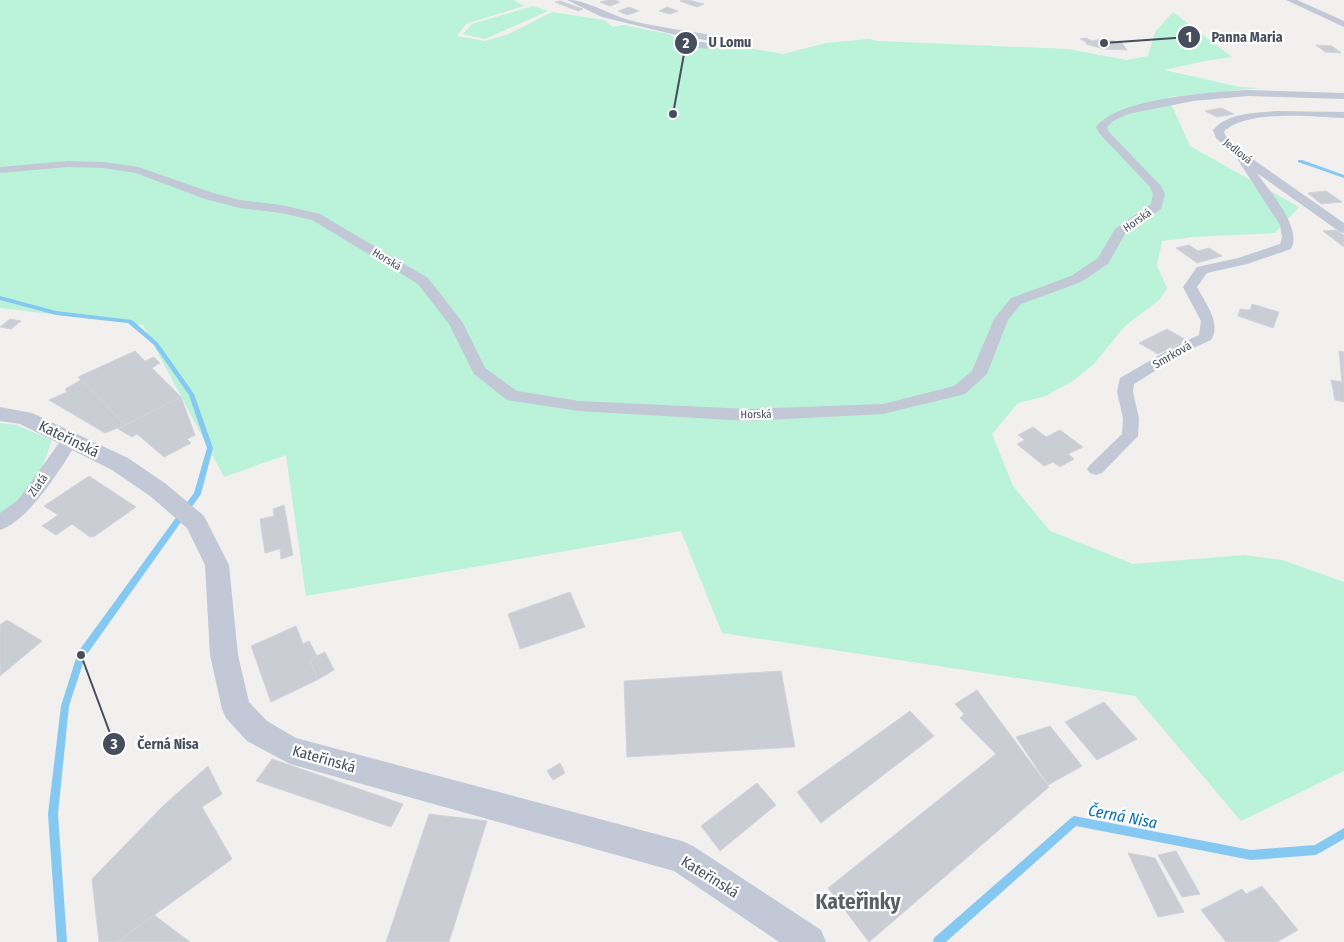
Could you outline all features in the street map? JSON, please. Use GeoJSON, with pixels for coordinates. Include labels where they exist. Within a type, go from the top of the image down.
{"type":"FeatureCollection","features":[{"type":"Feature","properties":{"kind":"street"},"geometry":{"type":"LineString","coordinates":[[571,0],[653,29],[679,33]]}},
{"type":"Feature","properties":{"kind":"street"},"geometry":{"type":"LineString","coordinates":[[1290,0],[1344,24]]}},
{"type":"Feature","properties":{"kind":"street"},"geometry":{"type":"LineString","coordinates":[[1323,4],[1344,17]]}},
{"type":"Feature","properties":{"kind":"street","name":"Horská"},"geometry":{"type":"LineString","coordinates":[[0,170],[68,164],[103,165],[138,170],[224,200],[281,209],[316,217],[423,281],[456,323],[479,372],[513,396],[580,406],[748,415],[883,409],[959,390],[979,374],[1001,319],[1016,301],[1076,279],[1103,260],[1120,232],[1157,206],[1159,194],[1155,186],[1101,128],[1107,119],[1148,106],[1226,95],[1260,93],[1344,96]]}},
{"type":"Feature","properties":{"kind":"street","name":"Jedlová"},"geometry":{"type":"LineString","coordinates":[[1344,115],[1290,113],[1252,116],[1224,123],[1218,130],[1220,136],[1240,155],[1344,229]]}},
{"type":"Feature","properties":{"kind":"street","name":"Smrková"},"geometry":{"type":"LineString","coordinates":[[1096,469],[1130,436],[1131,418],[1125,392],[1126,382],[1180,349],[1206,336],[1208,321],[1190,287],[1202,270],[1248,260],[1286,246],[1288,237],[1286,225],[1240,155]]}},
{"type":"Feature","properties":{"kind":"street","name":"Kateřinská"},"geometry":{"type":"LineString","coordinates":[[0,414],[25,418],[120,464],[158,490],[196,522],[217,564],[224,655],[236,709],[257,731],[290,750],[682,857],[809,942]]}},
{"type":"Feature","properties":{"kind":"street","name":"Zlatá"},"geometry":{"type":"LineString","coordinates":[[0,523],[24,505],[70,440]]}},
{"type":"Feature","properties":{"kind":"green space"},"geometry":{"type":"Polygon","coordinates":[[[0,0],[514,0],[524,6],[466,24],[457,36],[485,41],[509,34],[552,12],[604,20],[613,27],[624,25],[669,34],[686,45],[711,49],[726,44],[783,54],[826,43],[869,39],[878,41],[1067,49],[1127,60],[1148,56],[1155,32],[1173,12],[1232,57],[1164,70],[1240,87],[1261,88],[1168,97],[1190,146],[1299,207],[1275,233],[1193,237],[1162,241],[1157,266],[1167,288],[1159,300],[1125,326],[1093,365],[1071,382],[1046,396],[1018,403],[992,434],[1013,486],[1050,531],[1133,564],[1244,555],[1282,560],[1344,582],[1344,771],[1241,821],[1135,696],[722,633],[681,531],[306,596],[286,455],[224,477],[143,325],[0,308],[0,0]]]}},
{"type":"Feature","properties":{"kind":"green space"},"geometry":{"type":"Polygon","coordinates":[[[533,6],[548,11],[485,39],[463,34],[472,24],[533,6]]]}},
{"type":"Feature","properties":{"kind":"green space"},"geometry":{"type":"Polygon","coordinates":[[[0,423],[16,425],[52,440],[34,483],[20,501],[0,517],[0,423]]]}},
{"type":"Feature","properties":{"kind":"building"},"geometry":{"type":"Polygon","coordinates":[[[608,0],[620,2],[610,6],[600,2],[608,0]]]}},
{"type":"Feature","properties":{"kind":"building"},"geometry":{"type":"Polygon","coordinates":[[[560,1],[583,9],[578,11],[555,2],[560,1]]]}},
{"type":"Feature","properties":{"kind":"building"},"geometry":{"type":"Polygon","coordinates":[[[680,1],[704,4],[697,7],[680,1]]]}},
{"type":"Feature","properties":{"kind":"building"},"geometry":{"type":"Polygon","coordinates":[[[629,7],[639,11],[627,15],[618,11],[629,7]]]}},
{"type":"Feature","properties":{"kind":"building"},"geometry":{"type":"Polygon","coordinates":[[[667,7],[678,11],[670,14],[659,11],[667,7]]]}},
{"type":"Feature","properties":{"kind":"building"},"geometry":{"type":"Polygon","coordinates":[[[1086,38],[1092,41],[1101,39],[1121,42],[1127,50],[1104,49],[1086,44],[1086,42],[1080,39],[1086,38]]]}},
{"type":"Feature","properties":{"kind":"building"},"geometry":{"type":"Polygon","coordinates":[[[1316,45],[1332,46],[1341,53],[1325,52],[1316,45]]]}},
{"type":"Feature","properties":{"kind":"building"},"geometry":{"type":"Polygon","coordinates":[[[1221,108],[1234,114],[1217,117],[1205,111],[1221,108]]]}},
{"type":"Feature","properties":{"kind":"building"},"geometry":{"type":"Polygon","coordinates":[[[1326,191],[1342,202],[1321,204],[1308,193],[1326,191]]]}},
{"type":"Feature","properties":{"kind":"building"},"geometry":{"type":"Polygon","coordinates":[[[1336,230],[1344,235],[1344,247],[1323,231],[1336,230]]]}},
{"type":"Feature","properties":{"kind":"building"},"geometry":{"type":"Polygon","coordinates":[[[1189,245],[1198,251],[1209,248],[1222,256],[1197,263],[1176,248],[1189,245]]]}},
{"type":"Feature","properties":{"kind":"building"},"geometry":{"type":"Polygon","coordinates":[[[1252,304],[1279,312],[1273,328],[1238,316],[1240,309],[1250,310],[1252,304]]]}},
{"type":"Feature","properties":{"kind":"building"},"geometry":{"type":"Polygon","coordinates":[[[10,319],[21,321],[11,329],[0,327],[10,319]]]}},
{"type":"Feature","properties":{"kind":"building"},"geometry":{"type":"Polygon","coordinates":[[[1167,329],[1186,340],[1158,354],[1139,343],[1167,329]]]}},
{"type":"Feature","properties":{"kind":"building"},"geometry":{"type":"Polygon","coordinates":[[[135,351],[145,361],[154,357],[160,363],[152,368],[181,397],[125,425],[78,377],[135,351]]]}},
{"type":"Feature","properties":{"kind":"building"},"geometry":{"type":"Polygon","coordinates":[[[1339,351],[1344,352],[1344,402],[1335,400],[1331,380],[1342,382],[1339,351]]]}},
{"type":"Feature","properties":{"kind":"building"},"geometry":{"type":"Polygon","coordinates":[[[81,380],[125,425],[105,433],[49,400],[67,392],[65,389],[81,380]]]}},
{"type":"Feature","properties":{"kind":"building"},"geometry":{"type":"Polygon","coordinates":[[[181,397],[195,435],[187,439],[191,443],[164,457],[137,434],[132,437],[118,429],[181,397]]]}},
{"type":"Feature","properties":{"kind":"building"},"geometry":{"type":"Polygon","coordinates":[[[1033,427],[1046,437],[1060,430],[1083,447],[1068,454],[1074,459],[1060,467],[1053,462],[1044,466],[1017,444],[1025,440],[1018,435],[1033,427]]]}},
{"type":"Feature","properties":{"kind":"building"},"geometry":{"type":"Polygon","coordinates":[[[89,476],[136,507],[95,536],[90,537],[72,524],[56,535],[42,526],[58,515],[44,506],[89,476]]]}},
{"type":"Feature","properties":{"kind":"building"},"geometry":{"type":"Polygon","coordinates":[[[284,505],[293,555],[281,559],[280,549],[265,553],[260,519],[274,516],[273,509],[284,505]]]}},
{"type":"Feature","properties":{"kind":"building"},"geometry":{"type":"Polygon","coordinates":[[[570,592],[585,627],[520,649],[508,614],[570,592]]]}},
{"type":"Feature","properties":{"kind":"building"},"geometry":{"type":"Polygon","coordinates":[[[7,620],[42,641],[0,676],[0,625],[7,620]]]}},
{"type":"Feature","properties":{"kind":"building"},"geometry":{"type":"Polygon","coordinates":[[[296,626],[303,644],[309,641],[317,656],[310,660],[317,680],[271,702],[251,646],[296,626]]]}},
{"type":"Feature","properties":{"kind":"building"},"geometry":{"type":"Polygon","coordinates":[[[325,652],[334,670],[317,680],[310,659],[325,652]]]}},
{"type":"Feature","properties":{"kind":"building"},"geometry":{"type":"Polygon","coordinates":[[[781,671],[795,747],[627,757],[624,681],[781,671]]]}},
{"type":"Feature","properties":{"kind":"building"},"geometry":{"type":"Polygon","coordinates":[[[977,690],[1049,787],[869,942],[828,888],[996,754],[960,718],[964,714],[955,704],[977,690]]]}},
{"type":"Feature","properties":{"kind":"building"},"geometry":{"type":"Polygon","coordinates":[[[1104,702],[1137,739],[1097,760],[1065,722],[1104,702]]]}},
{"type":"Feature","properties":{"kind":"building"},"geometry":{"type":"Polygon","coordinates":[[[910,711],[934,736],[821,823],[797,792],[910,711]]]}},
{"type":"Feature","properties":{"kind":"building"},"geometry":{"type":"Polygon","coordinates":[[[1050,726],[1082,766],[1048,785],[1016,737],[1050,726]]]}},
{"type":"Feature","properties":{"kind":"building"},"geometry":{"type":"Polygon","coordinates":[[[272,759],[403,804],[391,827],[256,781],[272,759]]]}},
{"type":"Feature","properties":{"kind":"building"},"geometry":{"type":"Polygon","coordinates":[[[560,763],[565,773],[553,780],[547,771],[560,763]]]}},
{"type":"Feature","properties":{"kind":"building"},"geometry":{"type":"Polygon","coordinates":[[[208,766],[222,794],[202,807],[232,859],[117,942],[99,942],[92,879],[164,805],[208,766]]]}},
{"type":"Feature","properties":{"kind":"building"},"geometry":{"type":"Polygon","coordinates":[[[757,783],[776,805],[720,851],[701,826],[757,783]]]}},
{"type":"Feature","properties":{"kind":"building"},"geometry":{"type":"Polygon","coordinates":[[[429,814],[487,821],[449,942],[386,942],[429,814]]]}},
{"type":"Feature","properties":{"kind":"building"},"geometry":{"type":"Polygon","coordinates":[[[1176,851],[1200,894],[1182,897],[1158,855],[1176,851]]]}},
{"type":"Feature","properties":{"kind":"building"},"geometry":{"type":"Polygon","coordinates":[[[1128,853],[1155,858],[1184,912],[1158,917],[1128,853]]]}},
{"type":"Feature","properties":{"kind":"building"},"geometry":{"type":"Polygon","coordinates":[[[1262,886],[1298,930],[1277,942],[1226,942],[1201,910],[1242,889],[1246,894],[1262,886]]]}},
{"type":"Feature","properties":{"kind":"building"},"geometry":{"type":"Polygon","coordinates":[[[154,915],[190,942],[117,942],[154,915]]]}},
{"type":"Feature","properties":{"kind":"waterway"},"geometry":{"type":"LineString","coordinates":[[1300,161],[1344,177]]}},
{"type":"Feature","properties":{"kind":"waterway","name":"Černá Nisa"},"geometry":{"type":"LineString","coordinates":[[0,298],[56,313],[130,321],[156,344],[192,395],[210,448],[197,494],[81,655],[65,706],[53,814],[62,942]]}},
{"type":"Feature","properties":{"kind":"waterway","name":"Černá Nisa"},"geometry":{"type":"LineString","coordinates":[[938,942],[1074,821],[1251,855],[1316,850],[1344,833]]}},
{"type":"Feature","properties":{"kind":"place","name":"Panna Maria"},"geometry":{"type":"Point","coordinates":[1104,43]}},
{"type":"Feature","properties":{"kind":"place","name":"U Lomu"},"geometry":{"type":"Point","coordinates":[673,114]}},
{"type":"Feature","properties":{"kind":"place","name":"Černá Nisa"},"geometry":{"type":"Point","coordinates":[81,655]}},
{"type":"Feature","properties":{"kind":"district","name":"Kateřinky"},"geometry":{"type":"Point","coordinates":[858,902]}}]}
